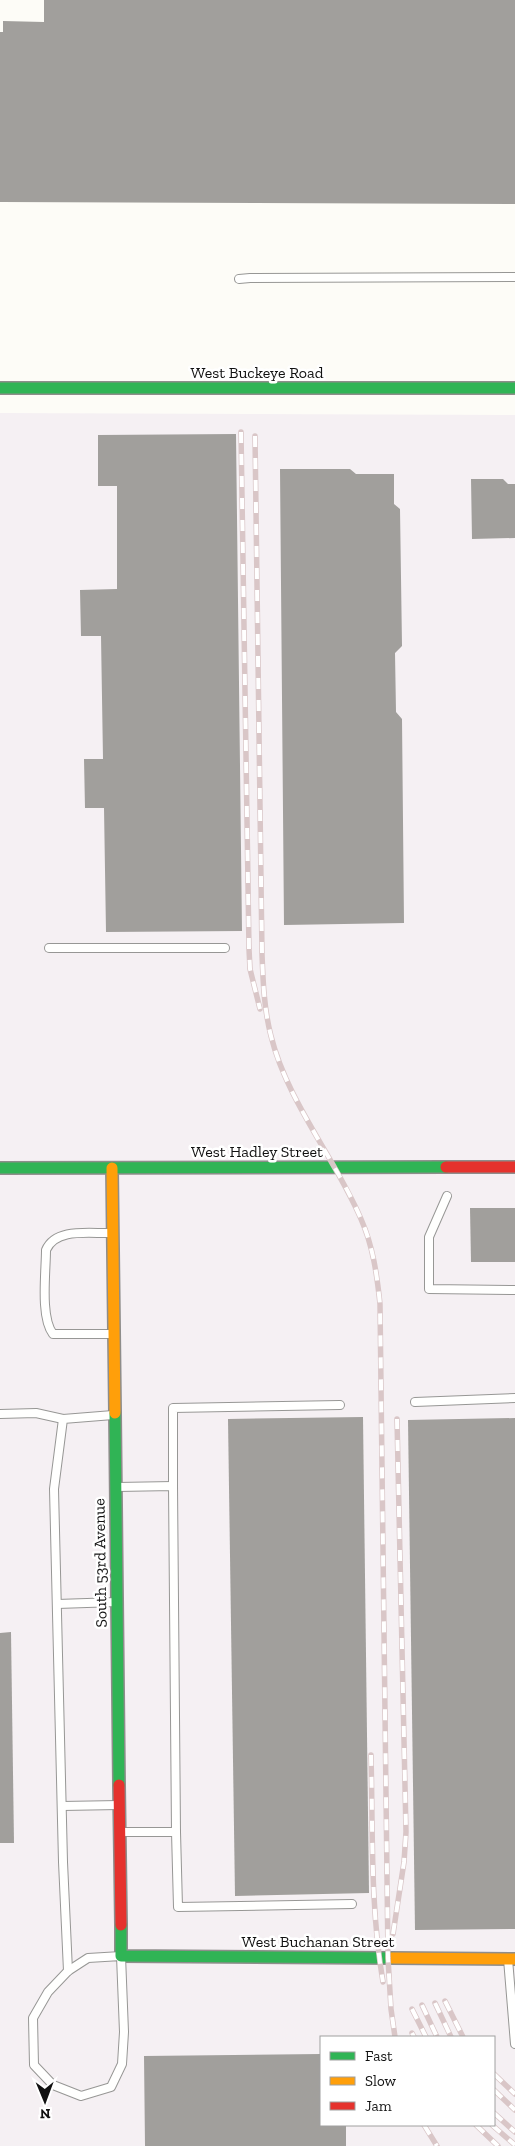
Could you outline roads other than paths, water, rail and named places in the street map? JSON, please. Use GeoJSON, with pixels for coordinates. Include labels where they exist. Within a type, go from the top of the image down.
{"type":"FeatureCollection","features":[{"type":"Feature","properties":{"kind":"street","name":"West Buckeye Road"},"geometry":{"type":"LineString","coordinates":[[0,388],[515,388]]}},
{"type":"Feature","properties":{"kind":"street","name":"West Hadley Street"},"geometry":{"type":"LineString","coordinates":[[0,1168],[515,1167]]}},
{"type":"Feature","properties":{"kind":"street","name":"South 53rd Avenue"},"geometry":{"type":"LineString","coordinates":[[112,1168],[121,1956]]}},
{"type":"Feature","properties":{"kind":"street","name":"West Buchanan Street"},"geometry":{"type":"LineString","coordinates":[[121,1956],[512,1959]]}},
{"type":"Feature","properties":{"kind":"lane"},"geometry":{"type":"LineString","coordinates":[[239,279],[515,277]]}},
{"type":"Feature","properties":{"kind":"lane"},"geometry":{"type":"LineString","coordinates":[[49,948],[225,948]]}},
{"type":"Feature","properties":{"kind":"lane"},"geometry":{"type":"LineString","coordinates":[[447,1196],[429,1237],[429,1290],[515,1290]]}},
{"type":"Feature","properties":{"kind":"lane"},"geometry":{"type":"LineString","coordinates":[[112,1233],[60,1235],[49,1242],[46,1250],[46,1317],[48,1328],[52,1334],[113,1334]]}},
{"type":"Feature","properties":{"kind":"lane"},"geometry":{"type":"LineString","coordinates":[[414,1402],[515,1398]]}},
{"type":"Feature","properties":{"kind":"lane"},"geometry":{"type":"LineString","coordinates":[[340,1405],[173,1408],[176,1832],[178,1907],[352,1904]]}},
{"type":"Feature","properties":{"kind":"lane"},"geometry":{"type":"LineString","coordinates":[[0,1414],[36,1414],[63,1419],[114,1414]]}},
{"type":"Feature","properties":{"kind":"lane"},"geometry":{"type":"LineString","coordinates":[[63,1419],[54,1489],[68,1971]]}},
{"type":"Feature","properties":{"kind":"lane"},"geometry":{"type":"LineString","coordinates":[[115,1487],[173,1486]]}},
{"type":"Feature","properties":{"kind":"lane"},"geometry":{"type":"LineString","coordinates":[[58,1604],[116,1602]]}},
{"type":"Feature","properties":{"kind":"lane"},"geometry":{"type":"LineString","coordinates":[[62,1806],[119,1804]]}},
{"type":"Feature","properties":{"kind":"lane"},"geometry":{"type":"LineString","coordinates":[[120,1832],[176,1832]]}},
{"type":"Feature","properties":{"kind":"lane"},"geometry":{"type":"LineString","coordinates":[[121,1956],[124,2032],[122,2064],[111,2086],[81,2096],[53,2086],[34,2065],[32,2018],[48,1992],[68,1971],[88,1958],[121,1956]]}},
{"type":"Feature","properties":{"kind":"lane"},"geometry":{"type":"LineString","coordinates":[[512,1959],[515,2044]]}},
{"type":"Feature","properties":{"kind":"railway"},"geometry":{"type":"LineString","coordinates":[[241,432],[249,949],[250,969],[260,1009]]}},
{"type":"Feature","properties":{"kind":"railway"},"geometry":{"type":"LineString","coordinates":[[255,436],[262,954],[267,1016],[278,1060],[288,1083],[350,1196],[365,1229],[374,1261],[380,1304],[388,1958],[395,2036]]}},
{"type":"Feature","properties":{"kind":"railway"},"geometry":{"type":"LineString","coordinates":[[393,1934],[404,1862],[406,1832],[397,1419]]}},
{"type":"Feature","properties":{"kind":"railway"},"geometry":{"type":"LineString","coordinates":[[371,1755],[374,1897],[383,1982]]}},
{"type":"Feature","properties":{"kind":"railway"},"geometry":{"type":"LineString","coordinates":[[445,2001],[462,2036]]}},
{"type":"Feature","properties":{"kind":"railway"},"geometry":{"type":"LineString","coordinates":[[435,2003],[451,2036]]}},
{"type":"Feature","properties":{"kind":"railway"},"geometry":{"type":"LineString","coordinates":[[422,2005],[437,2036]]}},
{"type":"Feature","properties":{"kind":"railway"},"geometry":{"type":"LineString","coordinates":[[412,2009],[426,2036]]}},
{"type":"Feature","properties":{"kind":"railway"},"geometry":{"type":"LineString","coordinates":[[495,2075],[515,2094]]}},
{"type":"Feature","properties":{"kind":"railway"},"geometry":{"type":"LineString","coordinates":[[495,2091],[515,2110]]}},
{"type":"Feature","properties":{"kind":"railway"},"geometry":{"type":"LineString","coordinates":[[495,2114],[515,2132]]}},
{"type":"Feature","properties":{"kind":"railway"},"geometry":{"type":"LineString","coordinates":[[425,2126],[437,2146]]}},
{"type":"Feature","properties":{"kind":"railway"},"geometry":{"type":"LineString","coordinates":[[477,2126],[498,2146]]}},
{"type":"Feature","properties":{"kind":"railway"},"geometry":{"type":"LineString","coordinates":[[493,2126],[515,2145]]}}]}
